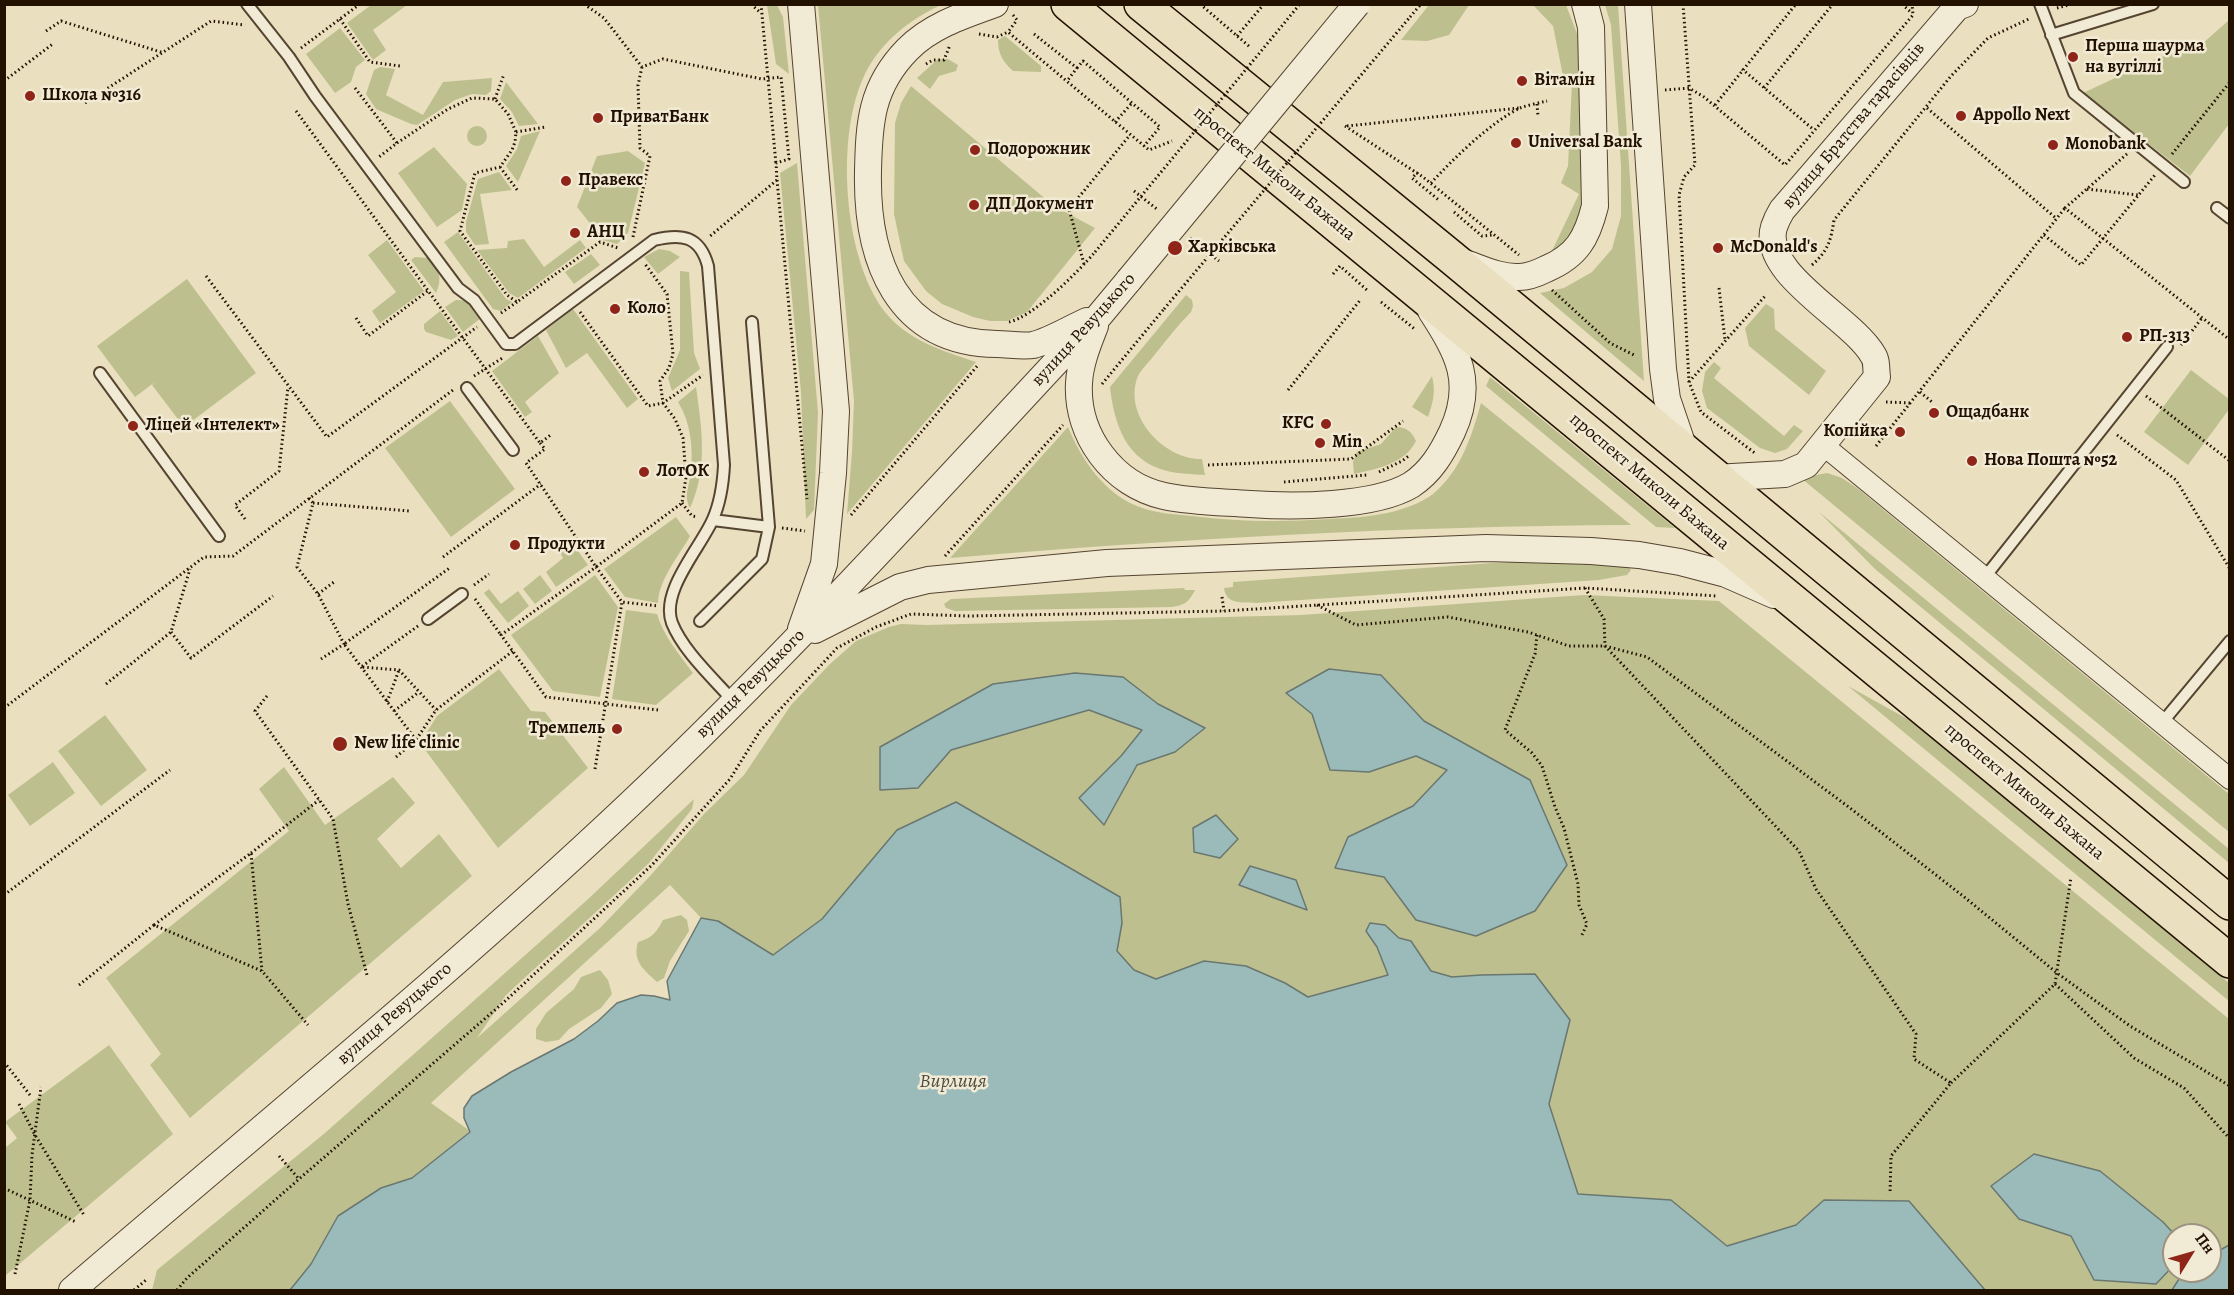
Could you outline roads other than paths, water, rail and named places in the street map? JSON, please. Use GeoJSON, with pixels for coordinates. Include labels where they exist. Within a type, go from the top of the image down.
{"type":"FeatureCollection","features":[{"type":"Feature","properties":{"kind":"highway"},"geometry":{"type":"LineString","coordinates":[[1141,4],[1451,257],[2229,903]]}},
{"type":"Feature","properties":{"kind":"highway","name":"проспект Миколи Бажана"},"geometry":{"type":"LineString","coordinates":[[1077,12],[2229,962]]}},
{"type":"Feature","properties":{"kind":"street"},"geometry":{"type":"LineString","coordinates":[[1053,4],[1077,12]]}},
{"type":"Feature","properties":{"kind":"street","name":"вулиця Ревуцького"},"geometry":{"type":"LineString","coordinates":[[72,1290],[260,1132],[513,911],[630,804],[734,703],[796,640],[1099,316],[1357,4]]}},
{"type":"Feature","properties":{"kind":"street"},"geometry":{"type":"LineString","coordinates":[[1451,257],[1497,274],[1519,277],[1534,274],[1560,263],[1578,248],[1589,230],[1595,206],[1591,27],[1584,4]]}},
{"type":"Feature","properties":{"kind":"street"},"geometry":{"type":"LineString","coordinates":[[1638,4],[1663,369],[1667,399],[1685,453]]}},
{"type":"Feature","properties":{"kind":"street","name":"вулиця Братства тарасівців"},"geometry":{"type":"LineString","coordinates":[[1715,478],[1785,474],[1806,465],[1877,377],[1875,356],[1857,336],[1793,278],[1778,258],[1773,228],[1788,203],[1959,5]]}},
{"type":"Feature","properties":{"kind":"street"},"geometry":{"type":"LineString","coordinates":[[796,640],[824,564],[833,473],[836,411],[799,6]]}},
{"type":"Feature","properties":{"kind":"street"},"geometry":{"type":"LineString","coordinates":[[1003,8],[951,21],[928,33],[908,49],[883,82],[874,103],[868,129],[867,181],[872,233],[877,256],[900,302],[917,317],[941,332],[963,340],[983,344],[1033,345],[1099,316]]}},
{"type":"Feature","properties":{"kind":"street"},"geometry":{"type":"LineString","coordinates":[[1099,316],[1085,351],[1079,382],[1082,411],[1091,438],[1102,458],[1139,488],[1164,496],[1196,501],[1290,507],[1362,500],[1392,493],[1411,484],[1431,468],[1442,454],[1456,423],[1464,382],[1459,361],[1449,338],[1419,293]]}},
{"type":"Feature","properties":{"kind":"street"},"geometry":{"type":"LineString","coordinates":[[1823,445],[2229,779]]}},
{"type":"Feature","properties":{"kind":"street"},"geometry":{"type":"LineString","coordinates":[[796,640],[900,587],[928,580],[1107,563],[1486,548],[1591,551],[1639,555],[1680,562],[1726,574],[1798,605]]}},
{"type":"Feature","properties":{"kind":"lane"},"geometry":{"type":"LineString","coordinates":[[247,4],[289,57],[315,96],[458,288],[474,300],[506,344],[516,344],[654,240],[679,236],[699,245],[705,254],[708,266],[724,465],[723,485],[713,520],[674,590],[669,607],[671,620],[678,635],[734,703]]}},
{"type":"Feature","properties":{"kind":"lane"},"geometry":{"type":"LineString","coordinates":[[2040,4],[2074,93],[2184,182]]}},
{"type":"Feature","properties":{"kind":"lane"},"geometry":{"type":"LineString","coordinates":[[2051,35],[2152,4]]}},
{"type":"Feature","properties":{"kind":"lane"},"geometry":{"type":"LineString","coordinates":[[2217,208],[2229,218]]}},
{"type":"Feature","properties":{"kind":"lane"},"geometry":{"type":"LineString","coordinates":[[700,621],[762,559],[770,527],[752,321]]}},
{"type":"Feature","properties":{"kind":"lane"},"geometry":{"type":"LineString","coordinates":[[1985,577],[2167,347]]}},
{"type":"Feature","properties":{"kind":"lane"},"geometry":{"type":"LineString","coordinates":[[100,374],[219,536]]}},
{"type":"Feature","properties":{"kind":"lane"},"geometry":{"type":"LineString","coordinates":[[469,383],[513,450]]}},
{"type":"Feature","properties":{"kind":"lane"},"geometry":{"type":"LineString","coordinates":[[713,520],[770,527]]}},
{"type":"Feature","properties":{"kind":"lane"},"geometry":{"type":"LineString","coordinates":[[429,619],[462,594]]}},
{"type":"Feature","properties":{"kind":"lane"},"geometry":{"type":"LineString","coordinates":[[2161,724],[2229,641]]}},
{"type":"Feature","properties":{"kind":"water"},"geometry":{"type":"Polygon","coordinates":[[[1329,669],[1381,675],[1424,721],[1530,780],[1567,865],[1535,911],[1476,936],[1416,920],[1384,877],[1335,868],[1348,837],[1413,806],[1447,770],[1416,756],[1369,772],[1330,770],[1312,714],[1286,693],[1329,669]]]}},
{"type":"Feature","properties":{"kind":"water"},"geometry":{"type":"Polygon","coordinates":[[[1075,673],[1123,677],[1158,704],[1205,728],[1175,752],[1137,765],[1104,825],[1079,798],[1121,756],[1142,730],[1089,710],[951,750],[918,788],[880,790],[880,747],[993,684],[1075,673]]]}},
{"type":"Feature","properties":{"kind":"water","name":"Вирлиця"},"geometry":{"type":"Polygon","coordinates":[[[956,802],[1120,897],[1122,923],[1117,951],[1134,970],[1156,979],[1204,961],[1246,966],[1285,983],[1308,997],[1388,975],[1377,947],[1366,931],[1370,923],[1385,925],[1399,938],[1411,941],[1431,971],[1452,977],[1535,974],[1570,1020],[1549,1104],[1578,1194],[1671,1200],[1727,1246],[1796,1225],[1824,1200],[1909,1201],[1985,1290],[290,1290],[311,1264],[338,1216],[381,1188],[412,1178],[470,1132],[464,1118],[464,1108],[472,1096],[511,1072],[574,1039],[617,1003],[641,995],[670,1000],[667,981],[701,918],[718,921],[773,955],[822,919],[897,830],[956,802]]]}},
{"type":"Feature","properties":{"kind":"water"},"geometry":{"type":"Polygon","coordinates":[[[1216,815],[1238,839],[1220,858],[1194,852],[1193,828],[1216,815]]]}},
{"type":"Feature","properties":{"kind":"water"},"geometry":{"type":"Polygon","coordinates":[[[1250,866],[1296,880],[1307,910],[1239,885],[1250,866]]]}},
{"type":"Feature","properties":{"kind":"water"},"geometry":{"type":"Polygon","coordinates":[[[2034,1154],[2100,1171],[2164,1223],[2162,1223],[2162,1278],[2156,1284],[2094,1280],[2071,1236],[2019,1219],[1991,1186],[2034,1154]]]}},
{"type":"Feature","properties":{"kind":"water"},"geometry":{"type":"Polygon","coordinates":[[[2229,1245],[2229,1290],[2172,1290],[2176,1283],[2222,1283],[2222,1249],[2229,1245]]]}},
{"type":"Feature","properties":{"kind":"place","name":"Перша шаурма на вугіллі"},"geometry":{"type":"Point","coordinates":[2073,57]}},
{"type":"Feature","properties":{"kind":"place","name":"Вітамін"},"geometry":{"type":"Point","coordinates":[1522,81]}},
{"type":"Feature","properties":{"kind":"place","name":"Школа №316"},"geometry":{"type":"Point","coordinates":[30,96]}},
{"type":"Feature","properties":{"kind":"place","name":"Appollo Next"},"geometry":{"type":"Point","coordinates":[1961,116]}},
{"type":"Feature","properties":{"kind":"place","name":"ПриватБанк"},"geometry":{"type":"Point","coordinates":[598,118]}},
{"type":"Feature","properties":{"kind":"place","name":"Universal Bank"},"geometry":{"type":"Point","coordinates":[1516,143]}},
{"type":"Feature","properties":{"kind":"place","name":"Monobank"},"geometry":{"type":"Point","coordinates":[2053,145]}},
{"type":"Feature","properties":{"kind":"place","name":"Подорожник"},"geometry":{"type":"Point","coordinates":[975,150]}},
{"type":"Feature","properties":{"kind":"place","name":"Правекс"},"geometry":{"type":"Point","coordinates":[566,181]}},
{"type":"Feature","properties":{"kind":"place","name":"ДП Документ"},"geometry":{"type":"Point","coordinates":[974,205]}},
{"type":"Feature","properties":{"kind":"place","name":"АНЦ"},"geometry":{"type":"Point","coordinates":[575,233]}},
{"type":"Feature","properties":{"kind":"place","name":"Харківська"},"geometry":{"type":"Point","coordinates":[1175,248]}},
{"type":"Feature","properties":{"kind":"place","name":"McDonald's"},"geometry":{"type":"Point","coordinates":[1718,248]}},
{"type":"Feature","properties":{"kind":"place","name":"Коло"},"geometry":{"type":"Point","coordinates":[615,309]}},
{"type":"Feature","properties":{"kind":"place","name":"РП-313"},"geometry":{"type":"Point","coordinates":[2127,337]}},
{"type":"Feature","properties":{"kind":"place","name":"Ощадбанк"},"geometry":{"type":"Point","coordinates":[1934,413]}},
{"type":"Feature","properties":{"kind":"place","name":"KFC"},"geometry":{"type":"Point","coordinates":[1326,424]}},
{"type":"Feature","properties":{"kind":"place","name":"Ліцей «Інтелект»"},"geometry":{"type":"Point","coordinates":[133,426]}},
{"type":"Feature","properties":{"kind":"place","name":"Копійка"},"geometry":{"type":"Point","coordinates":[1900,432]}},
{"type":"Feature","properties":{"kind":"place","name":"Min"},"geometry":{"type":"Point","coordinates":[1320,443]}},
{"type":"Feature","properties":{"kind":"place","name":"Нова Пошта №52"},"geometry":{"type":"Point","coordinates":[1972,461]}},
{"type":"Feature","properties":{"kind":"place","name":"ЛотОК"},"geometry":{"type":"Point","coordinates":[644,472]}},
{"type":"Feature","properties":{"kind":"place","name":"Продукти"},"geometry":{"type":"Point","coordinates":[515,545]}},
{"type":"Feature","properties":{"kind":"place","name":"Тремпель"},"geometry":{"type":"Point","coordinates":[617,729]}},
{"type":"Feature","properties":{"kind":"place","name":"New life clinic"},"geometry":{"type":"Point","coordinates":[340,744]}}]}
